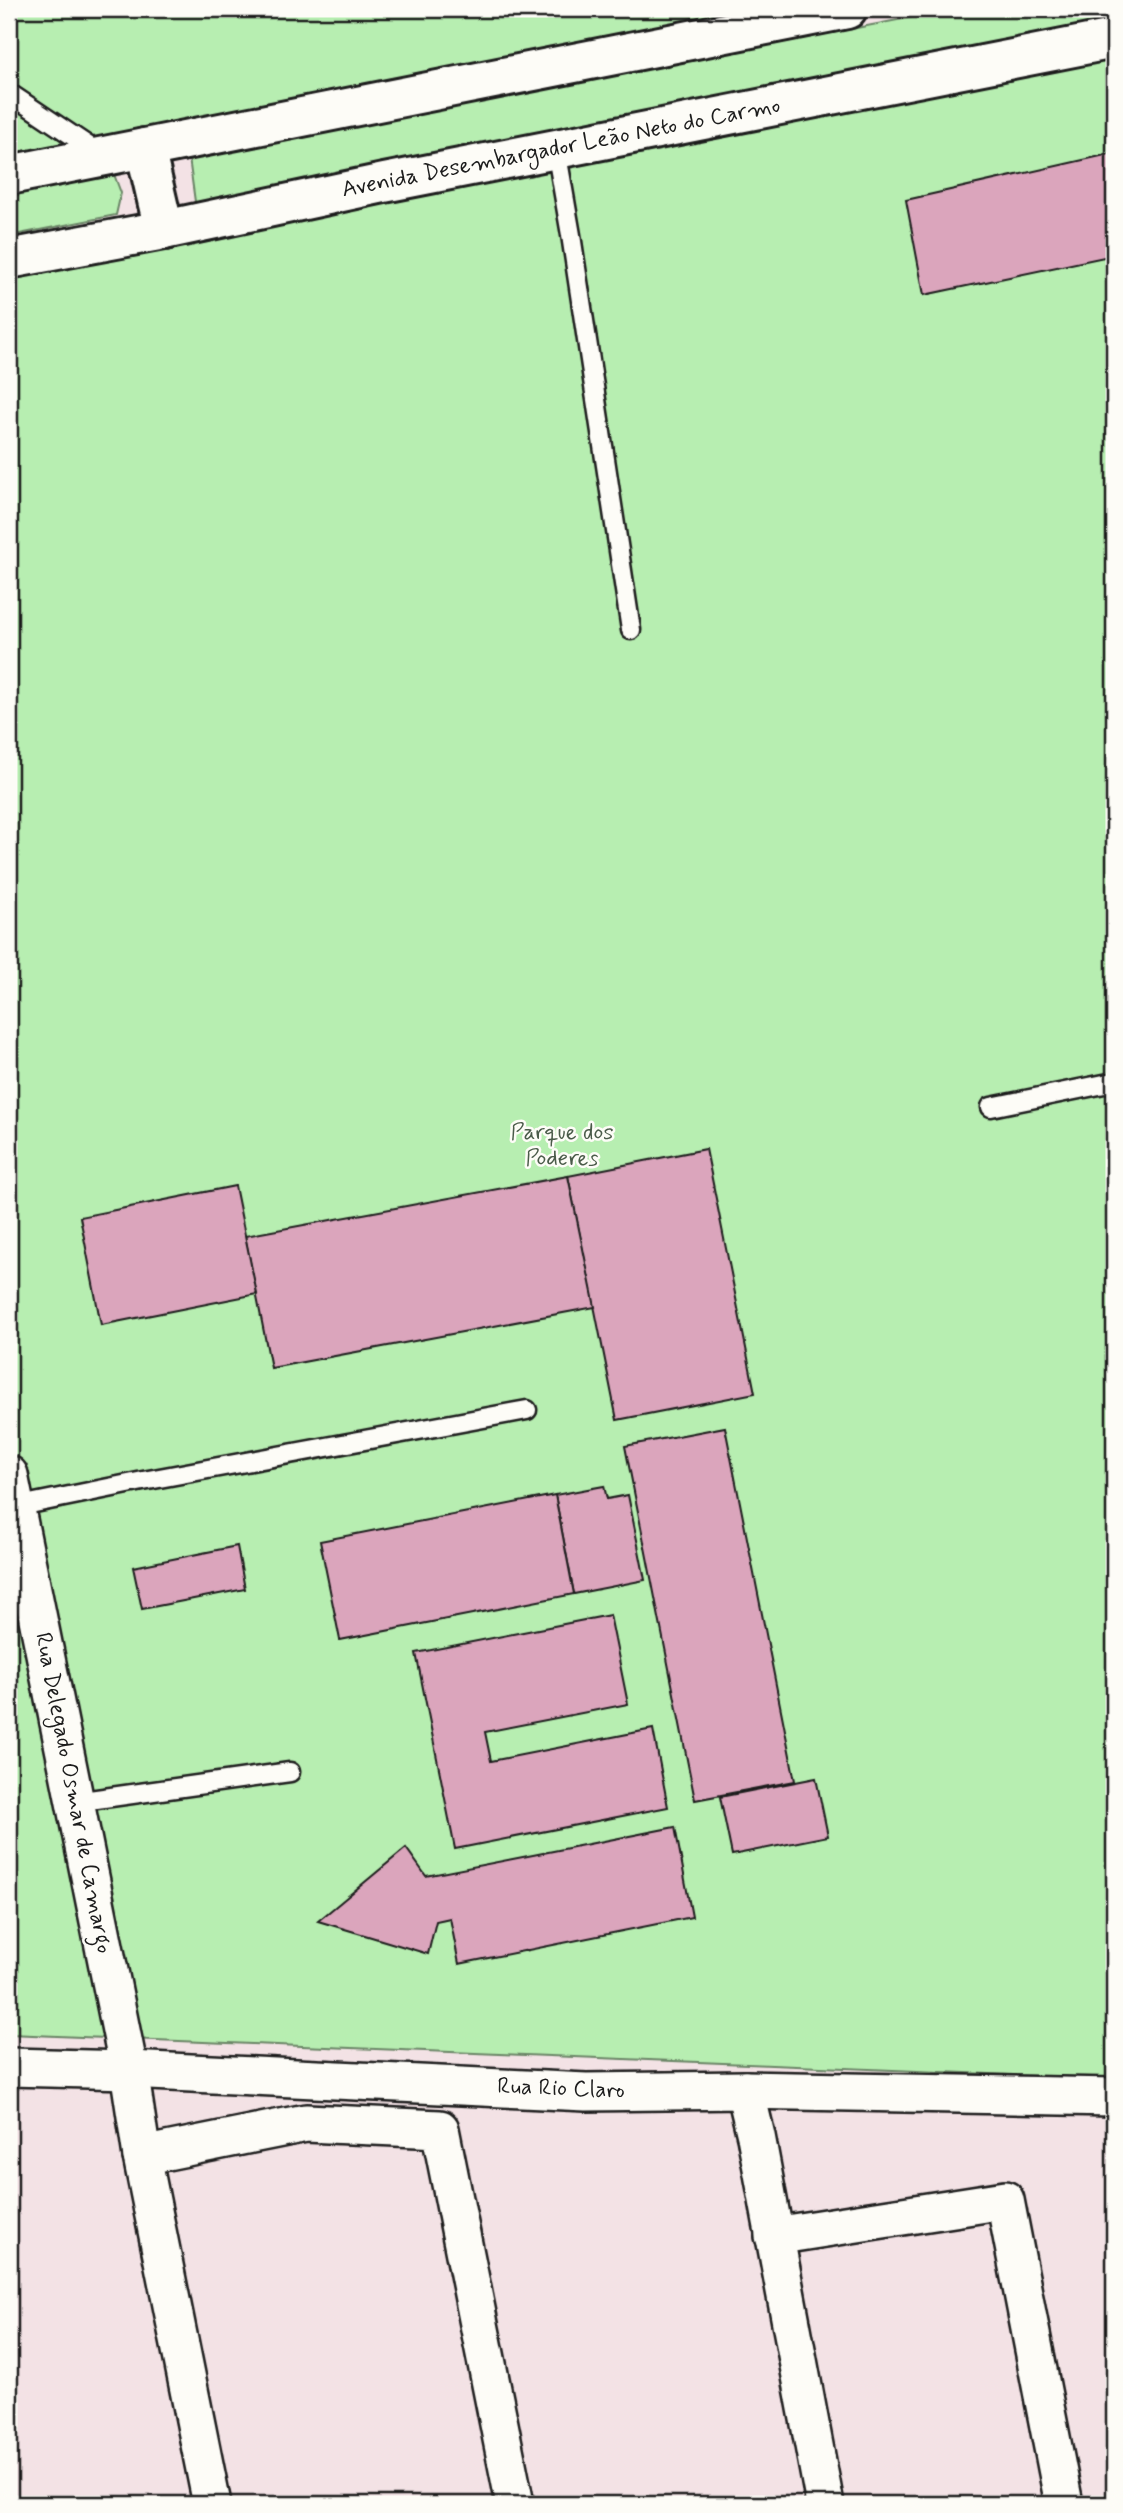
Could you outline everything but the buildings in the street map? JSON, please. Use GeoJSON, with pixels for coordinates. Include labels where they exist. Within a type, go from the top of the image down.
{"type":"FeatureCollection","features":[{"type":"Feature","properties":{"kind":"main road"},"geometry":{"type":"LineString","coordinates":[[9,175],[847,9]]}},
{"type":"Feature","properties":{"kind":"main road","name":"Avenida Desembargador Leão Neto do Carmo"},"geometry":{"type":"LineString","coordinates":[[9,259],[1114,40]]}},
{"type":"Feature","properties":{"kind":"main road"},"geometry":{"type":"LineString","coordinates":[[145,148],[164,230]]}},
{"type":"Feature","properties":{"kind":"street","name":"Rua Delegado Osmar de Camargo"},"geometry":{"type":"LineString","coordinates":[[12,1491],[129,2070],[142,2155],[212,2504]]}},
{"type":"Feature","properties":{"kind":"street","name":"Rua Rio Claro"},"geometry":{"type":"LineString","coordinates":[[9,2067],[129,2070],[586,2092],[745,2090],[1114,2097]]}},
{"type":"Feature","properties":{"kind":"street"},"geometry":{"type":"LineString","coordinates":[[745,2090],[825,2504]]}},
{"type":"Feature","properties":{"kind":"street"},"geometry":{"type":"LineString","coordinates":[[142,2155],[306,2123],[440,2129],[515,2504]]}},
{"type":"Feature","properties":{"kind":"street"},"geometry":{"type":"LineString","coordinates":[[774,2236],[1005,2200],[1064,2504]]}},
{"type":"Feature","properties":{"kind":"lane"},"geometry":{"type":"LineString","coordinates":[[9,93],[103,156]]}},
{"type":"Feature","properties":{"kind":"lane"},"geometry":{"type":"LineString","coordinates":[[556,149],[631,629]]}},
{"type":"Feature","properties":{"kind":"lane"},"geometry":{"type":"LineString","coordinates":[[991,1107],[1114,1082]]}},
{"type":"Feature","properties":{"kind":"lane"},"geometry":{"type":"LineString","coordinates":[[12,1491],[143,1481],[527,1410]]}},
{"type":"Feature","properties":{"kind":"lane"},"geometry":{"type":"LineString","coordinates":[[75,1802],[290,1772]]}},
{"type":"Feature","properties":{"kind":"green space"},"geometry":{"type":"Polygon","coordinates":[[[9,9],[847,9],[9,175],[9,9]]]}},
{"type":"Feature","properties":{"kind":"green space"},"geometry":{"type":"Polygon","coordinates":[[[954,9],[1114,9],[1114,31],[196,209],[189,158],[954,9]]]}},
{"type":"Feature","properties":{"kind":"green space","name":"Parque dos Poderes"},"geometry":{"type":"Polygon","coordinates":[[[1114,40],[1114,2079],[9,2034],[9,259],[1114,40]]]}},
{"type":"Feature","properties":{"kind":"green space"},"geometry":{"type":"Polygon","coordinates":[[[112,169],[121,193],[116,215],[9,236],[9,189],[112,169]]]}}]}
